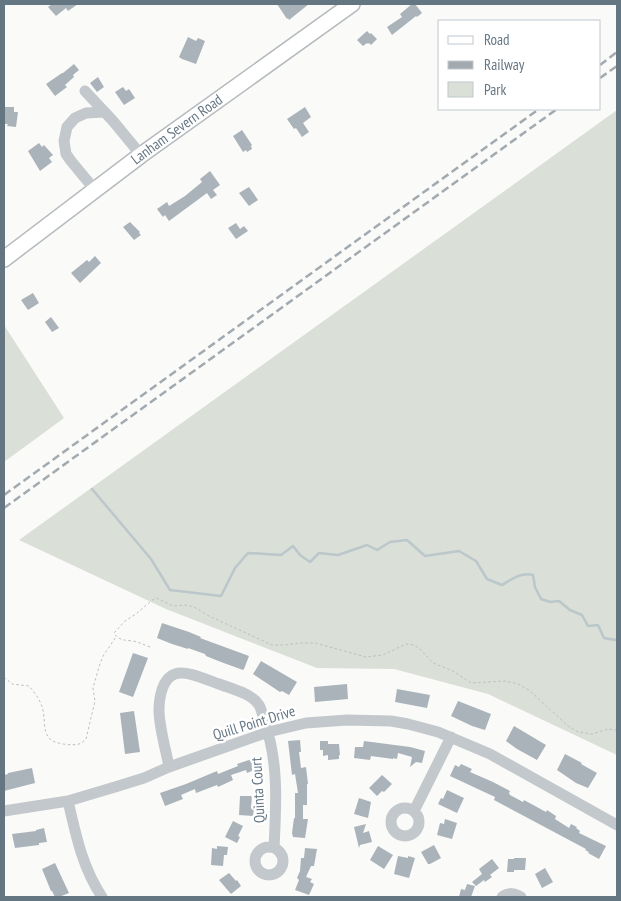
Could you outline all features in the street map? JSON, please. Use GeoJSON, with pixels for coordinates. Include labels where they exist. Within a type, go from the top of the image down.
{"type":"FeatureCollection","features":[{"type":"Feature","properties":{"kind":"main road","name":"Lanham Severn Road"},"geometry":{"type":"LineString","coordinates":[[4,259],[141,155],[352,4]]}},
{"type":"Feature","properties":{"kind":"street"},"geometry":{"type":"LineString","coordinates":[[85,91],[141,155]]}},
{"type":"Feature","properties":{"kind":"street"},"geometry":{"type":"LineString","coordinates":[[96,190],[70,161],[66,154],[64,140],[67,127],[75,118],[86,113],[104,112]]}},
{"type":"Feature","properties":{"kind":"street","name":"Quinta Court"},"geometry":{"type":"LineString","coordinates":[[169,767],[159,709],[162,690],[170,677],[175,674],[194,675],[247,695],[255,700],[268,732],[275,772],[277,804],[274,848]]}},
{"type":"Feature","properties":{"kind":"street","name":"Quill Point Drive"},"geometry":{"type":"LineString","coordinates":[[4,811],[68,800],[144,778],[169,767],[282,727],[333,720],[369,720],[408,724],[451,737],[490,754],[617,825]]}},
{"type":"Feature","properties":{"kind":"street"},"geometry":{"type":"LineString","coordinates":[[414,811],[451,737]]}},
{"type":"Feature","properties":{"kind":"street"},"geometry":{"type":"LineString","coordinates":[[68,800],[80,852],[88,872],[102,897]]}},
{"type":"Feature","properties":{"kind":"street"},"geometry":{"type":"LineString","coordinates":[[502,897],[512,893],[521,897]]}},
{"type":"Feature","properties":{"kind":"path"},"geometry":{"type":"LineString","coordinates":[[150,646],[130,640],[125,641],[114,633],[125,621],[156,598],[173,606],[186,605],[194,608],[272,645],[315,643],[366,657],[383,655],[406,644],[414,645],[433,663],[453,671],[472,683],[505,681],[518,684],[528,690],[568,726],[578,732],[592,734],[608,729],[617,731]]}},
{"type":"Feature","properties":{"kind":"path"},"geometry":{"type":"LineString","coordinates":[[4,677],[12,684],[29,686],[36,694],[43,708],[48,738],[53,742],[68,745],[78,744],[86,739],[95,701],[93,688],[103,656],[117,637]]}},
{"type":"Feature","properties":{"kind":"green space"},"geometry":{"type":"Polygon","coordinates":[[[617,110],[617,755],[488,694],[394,669],[317,668],[166,609],[19,540],[617,110]]]}},
{"type":"Feature","properties":{"kind":"green space"},"geometry":{"type":"Polygon","coordinates":[[[4,325],[64,418],[4,462],[4,325]]]}},
{"type":"Feature","properties":{"kind":"building"},"geometry":{"type":"Polygon","coordinates":[[[52,4],[78,4],[68,11],[66,8],[56,16],[48,7],[52,4]]]}},
{"type":"Feature","properties":{"kind":"building"},"geometry":{"type":"Polygon","coordinates":[[[277,4],[309,4],[289,20],[277,4]]]}},
{"type":"Feature","properties":{"kind":"building"},"geometry":{"type":"Polygon","coordinates":[[[412,4],[415,4],[422,13],[392,35],[387,27],[402,17],[400,14],[412,4]]]}},
{"type":"Feature","properties":{"kind":"building"},"geometry":{"type":"Polygon","coordinates":[[[367,31],[377,39],[371,45],[367,43],[363,46],[357,40],[367,31]]]}},
{"type":"Feature","properties":{"kind":"building"},"geometry":{"type":"Polygon","coordinates":[[[188,37],[196,41],[198,38],[205,41],[196,64],[179,57],[188,37]]]}},
{"type":"Feature","properties":{"kind":"building"},"geometry":{"type":"Polygon","coordinates":[[[74,64],[79,70],[65,85],[67,87],[55,96],[46,84],[74,64]]]}},
{"type":"Feature","properties":{"kind":"building"},"geometry":{"type":"Polygon","coordinates":[[[98,77],[104,87],[97,92],[90,83],[98,77]]]}},
{"type":"Feature","properties":{"kind":"building"},"geometry":{"type":"Polygon","coordinates":[[[123,87],[126,91],[129,89],[135,98],[124,105],[115,92],[123,87]]]}},
{"type":"Feature","properties":{"kind":"building"},"geometry":{"type":"Polygon","coordinates":[[[4,107],[14,107],[14,112],[18,112],[16,127],[4,124],[4,107]]]}},
{"type":"Feature","properties":{"kind":"building"},"geometry":{"type":"Polygon","coordinates":[[[305,107],[311,117],[303,123],[309,132],[302,137],[287,119],[305,107]]]}},
{"type":"Feature","properties":{"kind":"building"},"geometry":{"type":"Polygon","coordinates":[[[242,130],[252,145],[252,149],[247,152],[246,150],[243,152],[233,136],[242,130]]]}},
{"type":"Feature","properties":{"kind":"building"},"geometry":{"type":"Polygon","coordinates":[[[39,143],[42,147],[44,145],[53,155],[49,158],[52,162],[40,171],[28,151],[39,143]]]}},
{"type":"Feature","properties":{"kind":"building"},"geometry":{"type":"Polygon","coordinates":[[[210,171],[220,185],[213,190],[217,195],[211,199],[207,193],[169,221],[165,215],[163,217],[157,209],[167,202],[169,206],[185,196],[202,182],[200,179],[210,171]]]}},
{"type":"Feature","properties":{"kind":"building"},"geometry":{"type":"Polygon","coordinates":[[[249,187],[258,200],[249,206],[239,193],[249,187]]]}},
{"type":"Feature","properties":{"kind":"building"},"geometry":{"type":"Polygon","coordinates":[[[130,222],[141,235],[134,240],[123,227],[130,222]]]}},
{"type":"Feature","properties":{"kind":"building"},"geometry":{"type":"Polygon","coordinates":[[[236,223],[240,229],[244,226],[248,231],[236,239],[228,228],[236,223]]]}},
{"type":"Feature","properties":{"kind":"building"},"geometry":{"type":"Polygon","coordinates":[[[95,256],[101,263],[80,283],[71,273],[95,256]]]}},
{"type":"Feature","properties":{"kind":"building"},"geometry":{"type":"Polygon","coordinates":[[[33,293],[39,303],[28,310],[21,300],[33,293]]]}},
{"type":"Feature","properties":{"kind":"building"},"geometry":{"type":"Polygon","coordinates":[[[51,317],[59,328],[52,332],[45,322],[51,317]]]}},
{"type":"Feature","properties":{"kind":"building"},"geometry":{"type":"Polygon","coordinates":[[[162,623],[249,656],[244,669],[157,638],[162,623]]]}},
{"type":"Feature","properties":{"kind":"building"},"geometry":{"type":"Polygon","coordinates":[[[133,653],[148,658],[133,697],[119,692],[133,653]]]}},
{"type":"Feature","properties":{"kind":"building"},"geometry":{"type":"Polygon","coordinates":[[[261,661],[297,682],[289,695],[282,691],[280,692],[253,674],[261,661]]]}},
{"type":"Feature","properties":{"kind":"building"},"geometry":{"type":"Polygon","coordinates":[[[347,684],[348,699],[315,702],[314,687],[347,684]]]}},
{"type":"Feature","properties":{"kind":"building"},"geometry":{"type":"Polygon","coordinates":[[[397,689],[430,695],[427,708],[395,702],[397,689]]]}},
{"type":"Feature","properties":{"kind":"building"},"geometry":{"type":"Polygon","coordinates":[[[458,701],[491,714],[485,730],[451,716],[458,701]]]}},
{"type":"Feature","properties":{"kind":"building"},"geometry":{"type":"Polygon","coordinates":[[[134,711],[140,752],[125,754],[120,713],[134,711]]]}},
{"type":"Feature","properties":{"kind":"building"},"geometry":{"type":"Polygon","coordinates":[[[514,726],[546,745],[537,760],[506,741],[514,726]]]}},
{"type":"Feature","properties":{"kind":"building"},"geometry":{"type":"Polygon","coordinates":[[[300,740],[301,768],[306,767],[308,784],[307,805],[303,805],[303,819],[308,819],[305,838],[293,837],[292,833],[295,818],[295,793],[298,793],[295,774],[292,775],[288,741],[300,740]]]}},
{"type":"Feature","properties":{"kind":"building"},"geometry":{"type":"Polygon","coordinates":[[[320,741],[328,741],[328,744],[339,744],[339,759],[328,760],[328,755],[323,756],[323,750],[320,750],[320,741]]]}},
{"type":"Feature","properties":{"kind":"building"},"geometry":{"type":"Polygon","coordinates":[[[364,741],[410,747],[425,751],[422,763],[416,762],[410,767],[412,757],[398,753],[397,759],[371,756],[370,760],[354,758],[355,747],[363,747],[364,741]]]}},
{"type":"Feature","properties":{"kind":"building"},"geometry":{"type":"Polygon","coordinates":[[[565,754],[597,773],[588,788],[576,783],[557,770],[565,754]]]}},
{"type":"Feature","properties":{"kind":"building"},"geometry":{"type":"Polygon","coordinates":[[[255,758],[259,768],[247,773],[246,770],[231,775],[233,780],[218,787],[217,785],[196,793],[195,789],[181,795],[183,799],[165,806],[160,793],[217,771],[218,774],[238,766],[237,764],[255,758]]]}},
{"type":"Feature","properties":{"kind":"building"},"geometry":{"type":"Polygon","coordinates":[[[461,764],[472,769],[470,772],[510,791],[510,795],[546,812],[547,810],[556,816],[555,819],[569,828],[571,824],[577,827],[580,831],[579,833],[606,846],[599,859],[588,853],[586,849],[494,800],[495,797],[450,776],[455,765],[459,767],[461,764]]]}},
{"type":"Feature","properties":{"kind":"building"},"geometry":{"type":"Polygon","coordinates":[[[32,768],[35,783],[4,791],[4,775],[32,768]]]}},
{"type":"Feature","properties":{"kind":"building"},"geometry":{"type":"Polygon","coordinates":[[[382,775],[392,784],[377,796],[369,788],[382,775]]]}},
{"type":"Feature","properties":{"kind":"building"},"geometry":{"type":"Polygon","coordinates":[[[447,790],[464,798],[457,813],[438,804],[441,798],[443,799],[447,790]]]}},
{"type":"Feature","properties":{"kind":"building"},"geometry":{"type":"Polygon","coordinates":[[[240,796],[252,796],[251,808],[254,808],[253,816],[239,815],[240,796]]]}},
{"type":"Feature","properties":{"kind":"building"},"geometry":{"type":"Polygon","coordinates":[[[359,798],[371,802],[368,818],[354,814],[359,798]]]}},
{"type":"Feature","properties":{"kind":"building"},"geometry":{"type":"Polygon","coordinates":[[[445,819],[457,823],[452,839],[437,835],[440,823],[444,824],[445,819]]]}},
{"type":"Feature","properties":{"kind":"building"},"geometry":{"type":"Polygon","coordinates":[[[233,821],[243,826],[237,843],[225,837],[233,821]]]}},
{"type":"Feature","properties":{"kind":"building"},"geometry":{"type":"Polygon","coordinates":[[[366,824],[363,833],[369,831],[372,842],[360,845],[359,848],[354,827],[366,824]]]}},
{"type":"Feature","properties":{"kind":"building"},"geometry":{"type":"Polygon","coordinates":[[[44,828],[47,842],[15,848],[12,834],[44,828]]]}},
{"type":"Feature","properties":{"kind":"building"},"geometry":{"type":"Polygon","coordinates":[[[434,845],[441,858],[428,864],[421,852],[434,845]]]}},
{"type":"Feature","properties":{"kind":"building"},"geometry":{"type":"Polygon","coordinates":[[[217,846],[228,847],[227,855],[224,855],[223,866],[211,865],[212,848],[217,849],[217,846]]]}},
{"type":"Feature","properties":{"kind":"building"},"geometry":{"type":"Polygon","coordinates":[[[378,846],[393,855],[384,869],[370,860],[378,846]]]}},
{"type":"Feature","properties":{"kind":"building"},"geometry":{"type":"Polygon","coordinates":[[[305,848],[317,849],[314,866],[311,866],[306,877],[312,879],[310,882],[314,884],[309,895],[295,890],[299,880],[297,878],[300,871],[301,858],[304,858],[305,848]]]}},
{"type":"Feature","properties":{"kind":"building"},"geometry":{"type":"Polygon","coordinates":[[[398,856],[415,858],[409,878],[394,874],[398,856]]]}},
{"type":"Feature","properties":{"kind":"building"},"geometry":{"type":"Polygon","coordinates":[[[526,858],[525,870],[507,872],[508,859],[526,858]]]}},
{"type":"Feature","properties":{"kind":"building"},"geometry":{"type":"Polygon","coordinates":[[[492,859],[499,868],[490,875],[492,877],[476,886],[472,882],[482,874],[479,869],[492,859]]]}},
{"type":"Feature","properties":{"kind":"building"},"geometry":{"type":"Polygon","coordinates":[[[55,863],[69,893],[59,897],[55,897],[51,891],[42,869],[55,863]]]}},
{"type":"Feature","properties":{"kind":"building"},"geometry":{"type":"Polygon","coordinates":[[[545,868],[553,882],[542,888],[535,874],[545,868]]]}},
{"type":"Feature","properties":{"kind":"building"},"geometry":{"type":"Polygon","coordinates":[[[229,873],[241,886],[231,894],[219,880],[229,873]]]}},
{"type":"Feature","properties":{"kind":"building"},"geometry":{"type":"Polygon","coordinates":[[[467,884],[475,886],[471,897],[459,897],[461,889],[465,890],[467,884]]]}},
{"type":"Feature","properties":{"kind":"waterway"},"geometry":{"type":"LineString","coordinates":[[92,489],[151,559],[170,590],[221,596],[235,568],[248,553],[281,555],[293,546],[300,555],[310,562],[319,553],[338,555],[367,545],[377,550],[390,542],[407,540],[425,556],[459,551],[476,561],[487,579],[502,585],[521,575],[533,575],[535,587],[541,599],[550,602],[559,601],[570,610],[582,615],[588,626],[598,625],[604,638],[617,639]]}},
{"type":"Feature","properties":{"kind":"railway"},"geometry":{"type":"LineString","coordinates":[[601,64],[617,52]]}},
{"type":"Feature","properties":{"kind":"railway"},"geometry":{"type":"LineString","coordinates":[[601,77],[617,66]]}},
{"type":"Feature","properties":{"kind":"railway"},"geometry":{"type":"LineString","coordinates":[[4,495],[538,110]]}},
{"type":"Feature","properties":{"kind":"railway"},"geometry":{"type":"LineString","coordinates":[[4,508],[556,110]]}}]}
